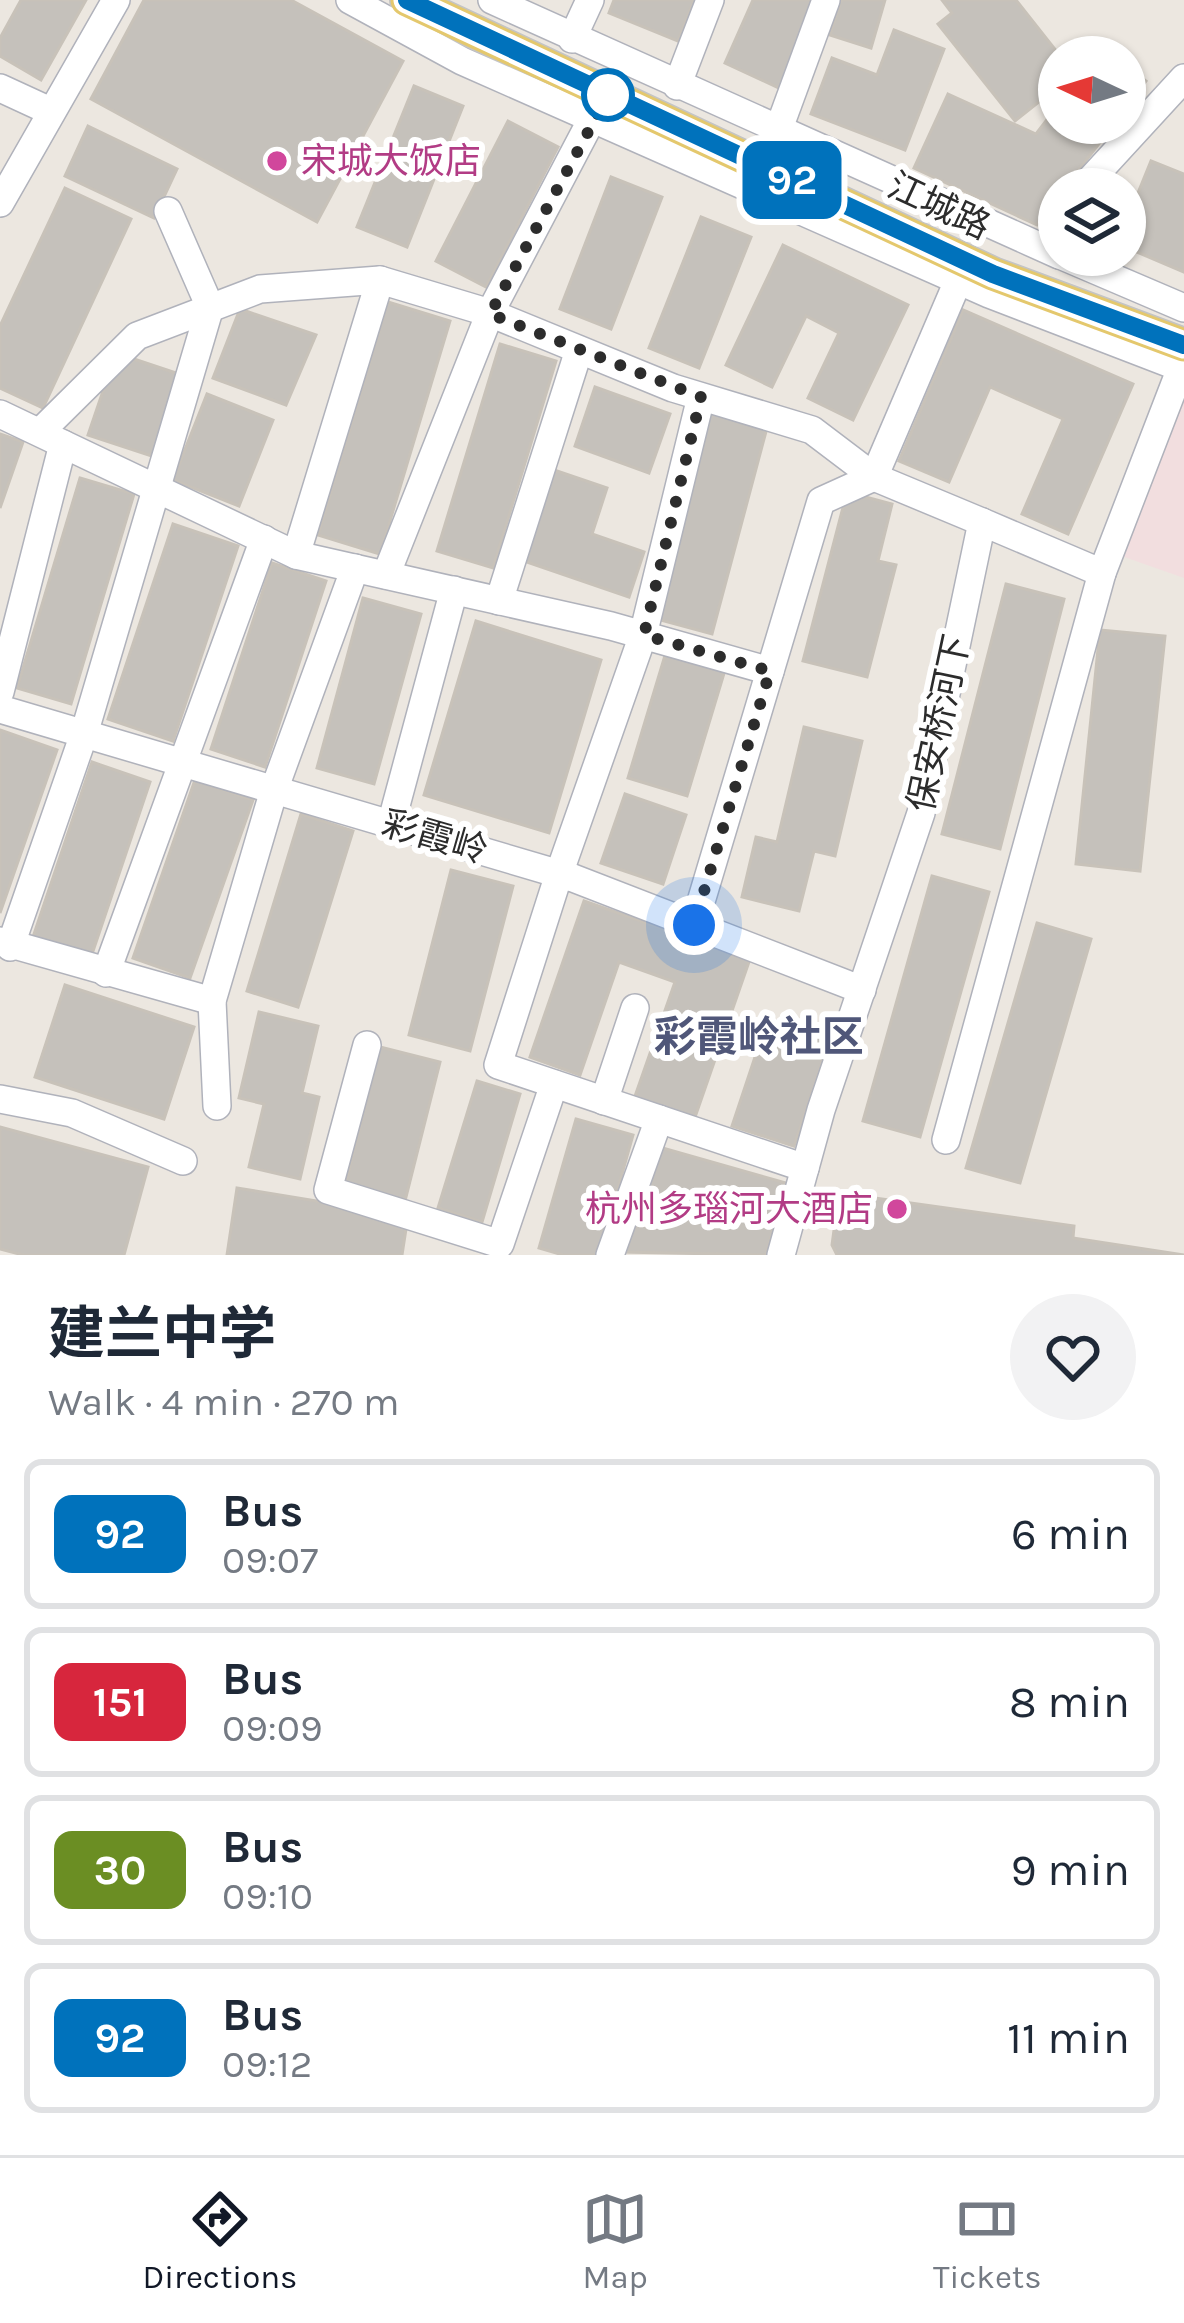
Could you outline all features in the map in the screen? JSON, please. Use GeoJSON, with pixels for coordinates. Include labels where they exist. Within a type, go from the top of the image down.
{"type":"FeatureCollection","features":[{"type":"Feature","properties":{"kind":"main road","name":"江城路"},"geometry":{"type":"LineString","coordinates":[[407,0],[1183,361]]}},
{"type":"Feature","properties":{"kind":"street"},"geometry":{"type":"LineString","coordinates":[[0,203],[116,0]]}},
{"type":"Feature","properties":{"kind":"street","name":"江城路"},"geometry":{"type":"LineString","coordinates":[[350,0],[462,61],[958,281],[1183,361]]}},
{"type":"Feature","properties":{"kind":"street","name":"江城路"},"geometry":{"type":"LineString","coordinates":[[492,0],[778,131],[1038,238]]}},
{"type":"Feature","properties":{"kind":"street"},"geometry":{"type":"LineString","coordinates":[[572,39],[590,0]]}},
{"type":"Feature","properties":{"kind":"street"},"geometry":{"type":"LineString","coordinates":[[677,86],[710,0]]}},
{"type":"Feature","properties":{"kind":"street"},"geometry":{"type":"LineString","coordinates":[[778,131],[826,0]]}},
{"type":"Feature","properties":{"kind":"street"},"geometry":{"type":"LineString","coordinates":[[1101,168],[1184,78]]}},
{"type":"Feature","properties":{"kind":"street"},"geometry":{"type":"LineString","coordinates":[[0,88],[50,111]]}},
{"type":"Feature","properties":{"kind":"street"},"geometry":{"type":"LineString","coordinates":[[386,575],[490,314],[592,118]]}},
{"type":"Feature","properties":{"kind":"street"},"geometry":{"type":"LineString","coordinates":[[168,212],[210,308],[84,734],[5,944],[212,1001]]}},
{"type":"Feature","properties":{"kind":"street","name":"江城路"},"geometry":{"type":"LineString","coordinates":[[1118,276],[1184,308]]}},
{"type":"Feature","properties":{"kind":"street"},"geometry":{"type":"LineString","coordinates":[[0,692],[51,438],[137,336],[260,289],[380,280],[490,314],[701,397],[812,430],[874,477],[1102,573]]}},
{"type":"Feature","properties":{"kind":"street"},"geometry":{"type":"LineString","coordinates":[[296,555],[380,280]]}},
{"type":"Feature","properties":{"kind":"street"},"geometry":{"type":"LineString","coordinates":[[694,925],[820,501],[874,477],[958,281]]}},
{"type":"Feature","properties":{"kind":"street"},"geometry":{"type":"LineString","coordinates":[[499,601],[579,350]]}},
{"type":"Feature","properties":{"kind":"street"},"geometry":{"type":"LineString","coordinates":[[946,1140],[1102,573],[1183,361]]}},
{"type":"Feature","properties":{"kind":"street"},"geometry":{"type":"LineString","coordinates":[[701,397],[644,635],[559,874],[498,1065],[805,1168]]}},
{"type":"Feature","properties":{"kind":"street"},"geometry":{"type":"LineString","coordinates":[[0,413],[296,555],[644,635],[770,671]]}},
{"type":"Feature","properties":{"kind":"street","name":"保安桥河下"},"geometry":{"type":"LineString","coordinates":[[782,1255],[805,1168],[921,813],[982,522]]}},
{"type":"Feature","properties":{"kind":"street"},"geometry":{"type":"LineString","coordinates":[[106,973],[263,539]]}},
{"type":"Feature","properties":{"kind":"street"},"geometry":{"type":"LineString","coordinates":[[217,1106],[212,1001],[274,790],[355,568]]}},
{"type":"Feature","properties":{"kind":"street"},"geometry":{"type":"LineString","coordinates":[[391,824],[454,590]]}},
{"type":"Feature","properties":{"kind":"street","name":"彩霞岭"},"geometry":{"type":"LineString","coordinates":[[0,709],[559,874],[862,990]]}},
{"type":"Feature","properties":{"kind":"street"},"geometry":{"type":"LineString","coordinates":[[604,1101],[635,1008]]}},
{"type":"Feature","properties":{"kind":"street"},"geometry":{"type":"LineString","coordinates":[[367,1045],[328,1190],[500,1244],[554,1084]]}},
{"type":"Feature","properties":{"kind":"street"},"geometry":{"type":"LineString","coordinates":[[0,1099],[72,1113],[183,1161]]}},
{"type":"Feature","properties":{"kind":"street"},"geometry":{"type":"LineString","coordinates":[[610,1255],[659,1119]]}},
{"type":"Feature","properties":{"kind":"shaded area"},"geometry":{"type":"Polygon","coordinates":[[[1184,385],[1184,578],[1110,552],[1184,385]]]}},
{"type":"Feature","properties":{"kind":"building"},"geometry":{"type":"Polygon","coordinates":[[[21,0],[86,0],[41,80],[0,56],[0,38],[21,0]]]}},
{"type":"Feature","properties":{"kind":"building","name":"宋城大饭店"},"geometry":{"type":"Polygon","coordinates":[[[144,0],[291,0],[403,61],[317,222],[91,99],[144,0]]]}},
{"type":"Feature","properties":{"kind":"building"},"geometry":{"type":"Polygon","coordinates":[[[614,0],[694,0],[678,41],[609,13],[614,0]]]}},
{"type":"Feature","properties":{"kind":"building"},"geometry":{"type":"Polygon","coordinates":[[[753,0],[821,0],[781,89],[725,63],[753,0]]]}},
{"type":"Feature","properties":{"kind":"building"},"geometry":{"type":"Polygon","coordinates":[[[841,0],[885,0],[871,48],[830,35],[841,0]]]}},
{"type":"Feature","properties":{"kind":"building"},"geometry":{"type":"Polygon","coordinates":[[[942,0],[1016,0],[1044,36],[1038,36],[1038,103],[1015,121],[938,24],[952,13],[942,0]]]}},
{"type":"Feature","properties":{"kind":"building"},"geometry":{"type":"Polygon","coordinates":[[[894,30],[944,49],[905,150],[811,114],[832,58],[877,75],[894,30]]]}},
{"type":"Feature","properties":{"kind":"building"},"geometry":{"type":"Polygon","coordinates":[[[414,86],[463,106],[407,247],[357,227],[414,86]]]}},
{"type":"Feature","properties":{"kind":"building"},"geometry":{"type":"Polygon","coordinates":[[[948,94],[1038,131],[1038,144],[1099,144],[1080,168],[1038,168],[1037,225],[914,168],[948,94]]]}},
{"type":"Feature","properties":{"kind":"building"},"geometry":{"type":"Polygon","coordinates":[[[508,121],[558,147],[486,287],[436,261],[508,121]]]}},
{"type":"Feature","properties":{"kind":"building"},"geometry":{"type":"Polygon","coordinates":[[[88,126],[177,169],[154,218],[65,176],[88,126]]]}},
{"type":"Feature","properties":{"kind":"building"},"geometry":{"type":"Polygon","coordinates":[[[1151,161],[1184,174],[1184,272],[1146,256],[1146,173],[1151,161]]]}},
{"type":"Feature","properties":{"kind":"building"},"geometry":{"type":"Polygon","coordinates":[[[611,177],[662,197],[611,329],[560,309],[611,177]]]}},
{"type":"Feature","properties":{"kind":"building"},"geometry":{"type":"Polygon","coordinates":[[[65,188],[131,219],[43,408],[0,388],[0,326],[65,188]]]}},
{"type":"Feature","properties":{"kind":"building"},"geometry":{"type":"Polygon","coordinates":[[[701,217],[751,237],[699,368],[649,348],[701,217]]]}},
{"type":"Feature","properties":{"kind":"building"},"geometry":{"type":"Polygon","coordinates":[[[783,245],[908,305],[853,420],[808,398],[839,333],[806,316],[772,387],[726,365],[783,245]]]}},
{"type":"Feature","properties":{"kind":"building"},"geometry":{"type":"Polygon","coordinates":[[[388,302],[450,321],[380,554],[318,535],[388,302]]]}},
{"type":"Feature","properties":{"kind":"building"},"geometry":{"type":"Polygon","coordinates":[[[240,309],[316,335],[286,405],[213,378],[240,309]]]}},
{"type":"Feature","properties":{"kind":"building"},"geometry":{"type":"Polygon","coordinates":[[[963,310],[1133,384],[1068,534],[1022,514],[1063,419],[990,387],[949,482],[899,461],[963,310]]]}},
{"type":"Feature","properties":{"kind":"building"},"geometry":{"type":"Polygon","coordinates":[[[500,344],[556,361],[493,568],[437,551],[500,344]]]}},
{"type":"Feature","properties":{"kind":"building"},"geometry":{"type":"Polygon","coordinates":[[[116,353],[179,374],[152,456],[88,435],[116,353]]]}},
{"type":"Feature","properties":{"kind":"building"},"geometry":{"type":"Polygon","coordinates":[[[595,387],[670,414],[649,473],[575,446],[595,387]]]}},
{"type":"Feature","properties":{"kind":"building"},"geometry":{"type":"Polygon","coordinates":[[[207,394],[273,420],[239,506],[173,480],[207,394]]]}},
{"type":"Feature","properties":{"kind":"building"},"geometry":{"type":"Polygon","coordinates":[[[709,408],[768,424],[712,634],[653,618],[709,408]]]}},
{"type":"Feature","properties":{"kind":"building"},"geometry":{"type":"Polygon","coordinates":[[[0,434],[23,442],[0,508],[0,434]]]}},
{"type":"Feature","properties":{"kind":"building"},"geometry":{"type":"Polygon","coordinates":[[[554,470],[607,488],[592,534],[644,552],[629,597],[524,561],[554,470]]]}},
{"type":"Feature","properties":{"kind":"building"},"geometry":{"type":"Polygon","coordinates":[[[80,478],[134,494],[71,704],[17,688],[80,478]]]}},
{"type":"Feature","properties":{"kind":"building"},"geometry":{"type":"Polygon","coordinates":[[[847,492],[892,504],[878,561],[896,565],[867,677],[803,661],[847,492]]]}},
{"type":"Feature","properties":{"kind":"building"},"geometry":{"type":"Polygon","coordinates":[[[173,524],[238,546],[173,741],[108,719],[173,524]]]}},
{"type":"Feature","properties":{"kind":"building"},"geometry":{"type":"Polygon","coordinates":[[[272,563],[326,581],[265,767],[211,749],[272,563]]]}},
{"type":"Feature","properties":{"kind":"building"},"geometry":{"type":"Polygon","coordinates":[[[1006,584],[1064,599],[1000,849],[942,834],[1006,584]]]}},
{"type":"Feature","properties":{"kind":"building"},"geometry":{"type":"Polygon","coordinates":[[[363,598],[421,614],[374,784],[317,768],[363,598]]]}},
{"type":"Feature","properties":{"kind":"building"},"geometry":{"type":"Polygon","coordinates":[[[476,621],[601,660],[549,833],[424,795],[476,621]]]}},
{"type":"Feature","properties":{"kind":"building"},"geometry":{"type":"Polygon","coordinates":[[[1100,630],[1165,636],[1140,871],[1076,864],[1100,630]]]}},
{"type":"Feature","properties":{"kind":"building"},"geometry":{"type":"Polygon","coordinates":[[[666,652],[725,670],[687,796],[628,778],[666,652]]]}},
{"type":"Feature","properties":{"kind":"building"},"geometry":{"type":"Polygon","coordinates":[[[804,727],[862,741],[835,856],[814,851],[799,911],[742,897],[756,837],[777,842],[804,727]]]}},
{"type":"Feature","properties":{"kind":"building"},"geometry":{"type":"Polygon","coordinates":[[[0,730],[57,750],[0,913],[0,730]]]}},
{"type":"Feature","properties":{"kind":"building"},"geometry":{"type":"Polygon","coordinates":[[[92,762],[150,782],[91,957],[33,937],[92,762]]]}},
{"type":"Feature","properties":{"kind":"building"},"geometry":{"type":"Polygon","coordinates":[[[195,780],[253,800],[190,978],[133,958],[195,780]]]}},
{"type":"Feature","properties":{"kind":"building"},"geometry":{"type":"Polygon","coordinates":[[[625,794],[686,815],[663,884],[601,863],[625,794]]]}},
{"type":"Feature","properties":{"kind":"building"},"geometry":{"type":"Polygon","coordinates":[[[301,814],[353,831],[298,1007],[247,991],[301,814]]]}},
{"type":"Feature","properties":{"kind":"building"},"geometry":{"type":"Polygon","coordinates":[[[451,870],[513,886],[470,1051],[409,1035],[451,870]]]}},
{"type":"Feature","properties":{"kind":"building"},"geometry":{"type":"Polygon","coordinates":[[[932,876],[989,892],[920,1137],[863,1121],[932,876]]]}},
{"type":"Feature","properties":{"kind":"building"},"geometry":{"type":"Polygon","coordinates":[[[584,901],[750,959],[694,1120],[634,1099],[675,982],[619,962],[580,1075],[530,1057],[584,901]]]}},
{"type":"Feature","properties":{"kind":"building"},"geometry":{"type":"Polygon","coordinates":[[[1037,923],[1091,939],[1020,1183],[966,1168],[1037,923]]]}},
{"type":"Feature","properties":{"kind":"building"},"geometry":{"type":"Polygon","coordinates":[[[65,985],[194,1027],[164,1119],[35,1077],[65,985]]]}},
{"type":"Feature","properties":{"kind":"building"},"geometry":{"type":"Polygon","coordinates":[[[259,1012],[318,1026],[302,1093],[319,1097],[300,1179],[249,1167],[264,1104],[239,1098],[259,1012]]]}},
{"type":"Feature","properties":{"kind":"building"},"geometry":{"type":"Polygon","coordinates":[[[768,1018],[830,1038],[794,1146],[732,1126],[768,1018]]]}},
{"type":"Feature","properties":{"kind":"building"},"geometry":{"type":"Polygon","coordinates":[[[380,1047],[440,1062],[405,1201],[345,1186],[380,1047]]]}},
{"type":"Feature","properties":{"kind":"building"},"geometry":{"type":"Polygon","coordinates":[[[477,1081],[520,1094],[482,1222],[438,1208],[477,1081]]]}},
{"type":"Feature","properties":{"kind":"building"},"geometry":{"type":"Polygon","coordinates":[[[576,1119],[633,1135],[599,1255],[563,1255],[539,1248],[576,1119]]]}},
{"type":"Feature","properties":{"kind":"building"},"geometry":{"type":"Polygon","coordinates":[[[0,1127],[148,1167],[124,1255],[23,1255],[0,1249],[0,1127]]]}},
{"type":"Feature","properties":{"kind":"building"},"geometry":{"type":"Polygon","coordinates":[[[652,1145],[786,1183],[766,1255],[621,1252],[652,1145]]]}},
{"type":"Feature","properties":{"kind":"building"},"geometry":{"type":"Polygon","coordinates":[[[237,1188],[408,1216],[402,1255],[227,1255],[237,1188]]]}},
{"type":"Feature","properties":{"kind":"building","name":"杭州多瑙河大酒店"},"geometry":{"type":"Polygon","coordinates":[[[839,1193],[1074,1226],[1073,1238],[1184,1255],[837,1255],[832,1245],[839,1193]]]}},
{"type":"Feature","properties":{"kind":"bus line","name":"92"},"geometry":{"type":"LineString","coordinates":[[407,0],[993,274],[1184,345]]}},
{"type":"Feature","properties":{"kind":"place","name":"宋城大饭店"},"geometry":{"type":"Point","coordinates":[277,161]}},
{"type":"Feature","properties":{"kind":"place","name":"杭州多瑙河大酒店"},"geometry":{"type":"Point","coordinates":[897,1209]}},
{"type":"Feature","properties":{"kind":"district","name":"彩霞岭社区"},"geometry":{"type":"Point","coordinates":[759,1037]}},
{"type":"Feature","properties":{"kind":"route"},"geometry":{"type":"LineString","coordinates":[[608,95],[490,314],[701,397],[644,635],[770,671],[694,925]]}}]}
